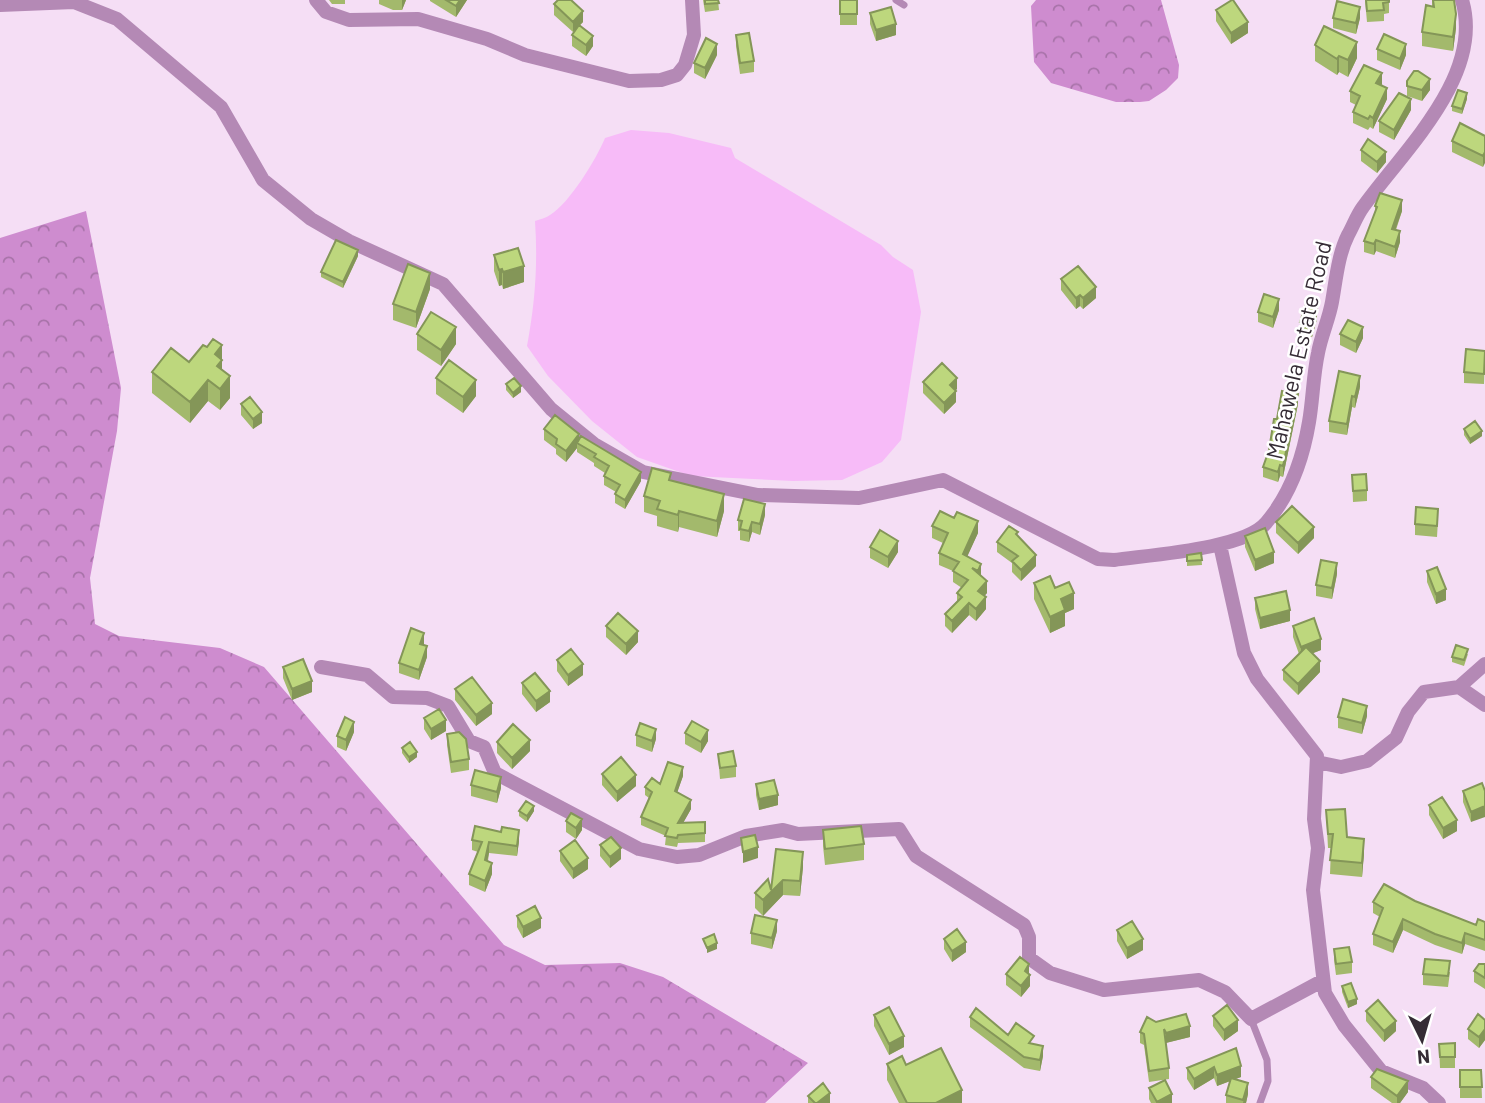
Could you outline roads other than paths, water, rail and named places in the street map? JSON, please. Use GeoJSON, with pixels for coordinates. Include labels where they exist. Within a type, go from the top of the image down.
{"type":"FeatureCollection","features":[{"type":"Feature","properties":{"kind":"street"},"geometry":{"type":"LineString","coordinates":[[316,0],[326,12],[349,20],[418,19],[487,39],[525,55],[629,80],[661,80],[677,75],[685,65],[695,35],[692,0]]}},
{"type":"Feature","properties":{"kind":"street","name":"Mahawela Estate Road"},"geometry":{"type":"LineString","coordinates":[[0,5],[74,2],[117,19],[221,107],[263,180],[311,219],[349,241],[443,284],[551,409],[594,444],[643,472],[758,495],[859,498],[943,480],[1098,559],[1114,560],[1220,545],[1243,538],[1264,526],[1289,491],[1309,423],[1318,352],[1329,317],[1344,243],[1362,208],[1434,124],[1464,74],[1471,48],[1469,14],[1462,0]]}},
{"type":"Feature","properties":{"kind":"street"},"geometry":{"type":"LineString","coordinates":[[1220,545],[1244,653],[1257,678],[1317,756],[1314,819],[1318,848],[1313,890],[1325,993],[1344,1026],[1381,1071],[1423,1088],[1439,1103]]}},
{"type":"Feature","properties":{"kind":"street"},"geometry":{"type":"LineString","coordinates":[[1317,762],[1341,767],[1367,761],[1396,738],[1408,712],[1424,692],[1459,687],[1485,664]]}},
{"type":"Feature","properties":{"kind":"street"},"geometry":{"type":"LineString","coordinates":[[321,667],[367,674],[393,696],[427,698],[448,706],[469,741],[484,747],[495,774],[639,849],[677,857],[699,855],[746,836],[783,830],[798,834],[899,829],[916,856],[1024,925],[1028,937],[1029,958],[1050,973],[1104,990],[1199,980],[1225,992],[1251,1019],[1322,981]]}},
{"type":"Feature","properties":{"kind":"street"},"geometry":{"type":"LineString","coordinates":[[1459,687],[1485,705]]}},
{"type":"Feature","properties":{"kind":"lane"},"geometry":{"type":"LineString","coordinates":[[896,0],[904,5]]}},
{"type":"Feature","properties":{"kind":"lane"},"geometry":{"type":"LineString","coordinates":[[1251,1019],[1268,1060],[1268,1081],[1260,1103]]}}]}
